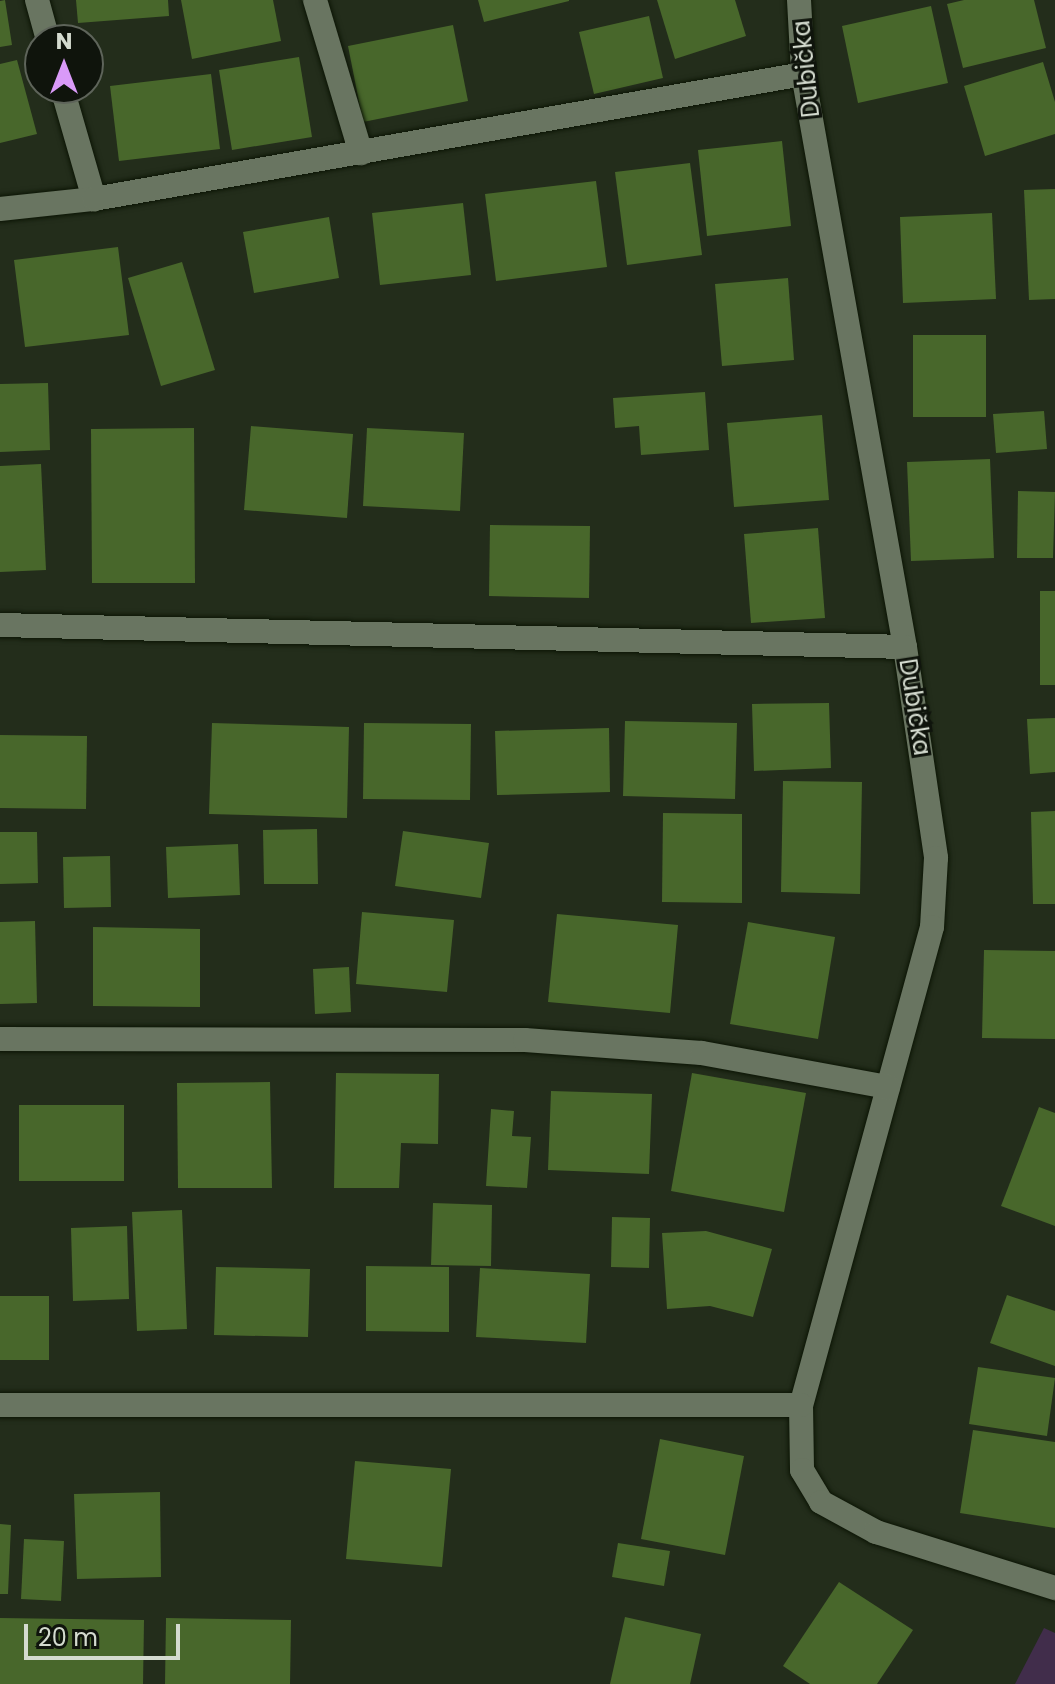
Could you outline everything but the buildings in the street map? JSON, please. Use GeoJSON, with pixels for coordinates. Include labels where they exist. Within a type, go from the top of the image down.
{"type":"FeatureCollection","features":[{"type":"Feature","properties":{"kind":"street"},"geometry":{"type":"LineString","coordinates":[[37,0],[44,24]]}},
{"type":"Feature","properties":{"kind":"street"},"geometry":{"type":"LineString","coordinates":[[315,0],[361,153]]}},
{"type":"Feature","properties":{"kind":"street","name":"Dubička"},"geometry":{"type":"LineString","coordinates":[[799,0],[803,74],[905,647],[936,858],[932,927],[801,1405],[802,1470],[821,1502],[876,1532],[1055,1588]]}},
{"type":"Feature","properties":{"kind":"street"},"geometry":{"type":"LineString","coordinates":[[0,209],[94,199],[803,74]]}},
{"type":"Feature","properties":{"kind":"street"},"geometry":{"type":"LineString","coordinates":[[67,104],[94,199]]}},
{"type":"Feature","properties":{"kind":"street"},"geometry":{"type":"LineString","coordinates":[[0,625],[905,647]]}},
{"type":"Feature","properties":{"kind":"street"},"geometry":{"type":"LineString","coordinates":[[0,1039],[525,1040],[702,1053],[888,1087]]}},
{"type":"Feature","properties":{"kind":"street"},"geometry":{"type":"LineString","coordinates":[[0,1405],[801,1405]]}},
{"type":"Feature","properties":{"kind":"shaded area"},"geometry":{"type":"Polygon","coordinates":[[[1044,1628],[1055,1633],[1055,1684],[1015,1684],[1044,1628]]]}}]}
